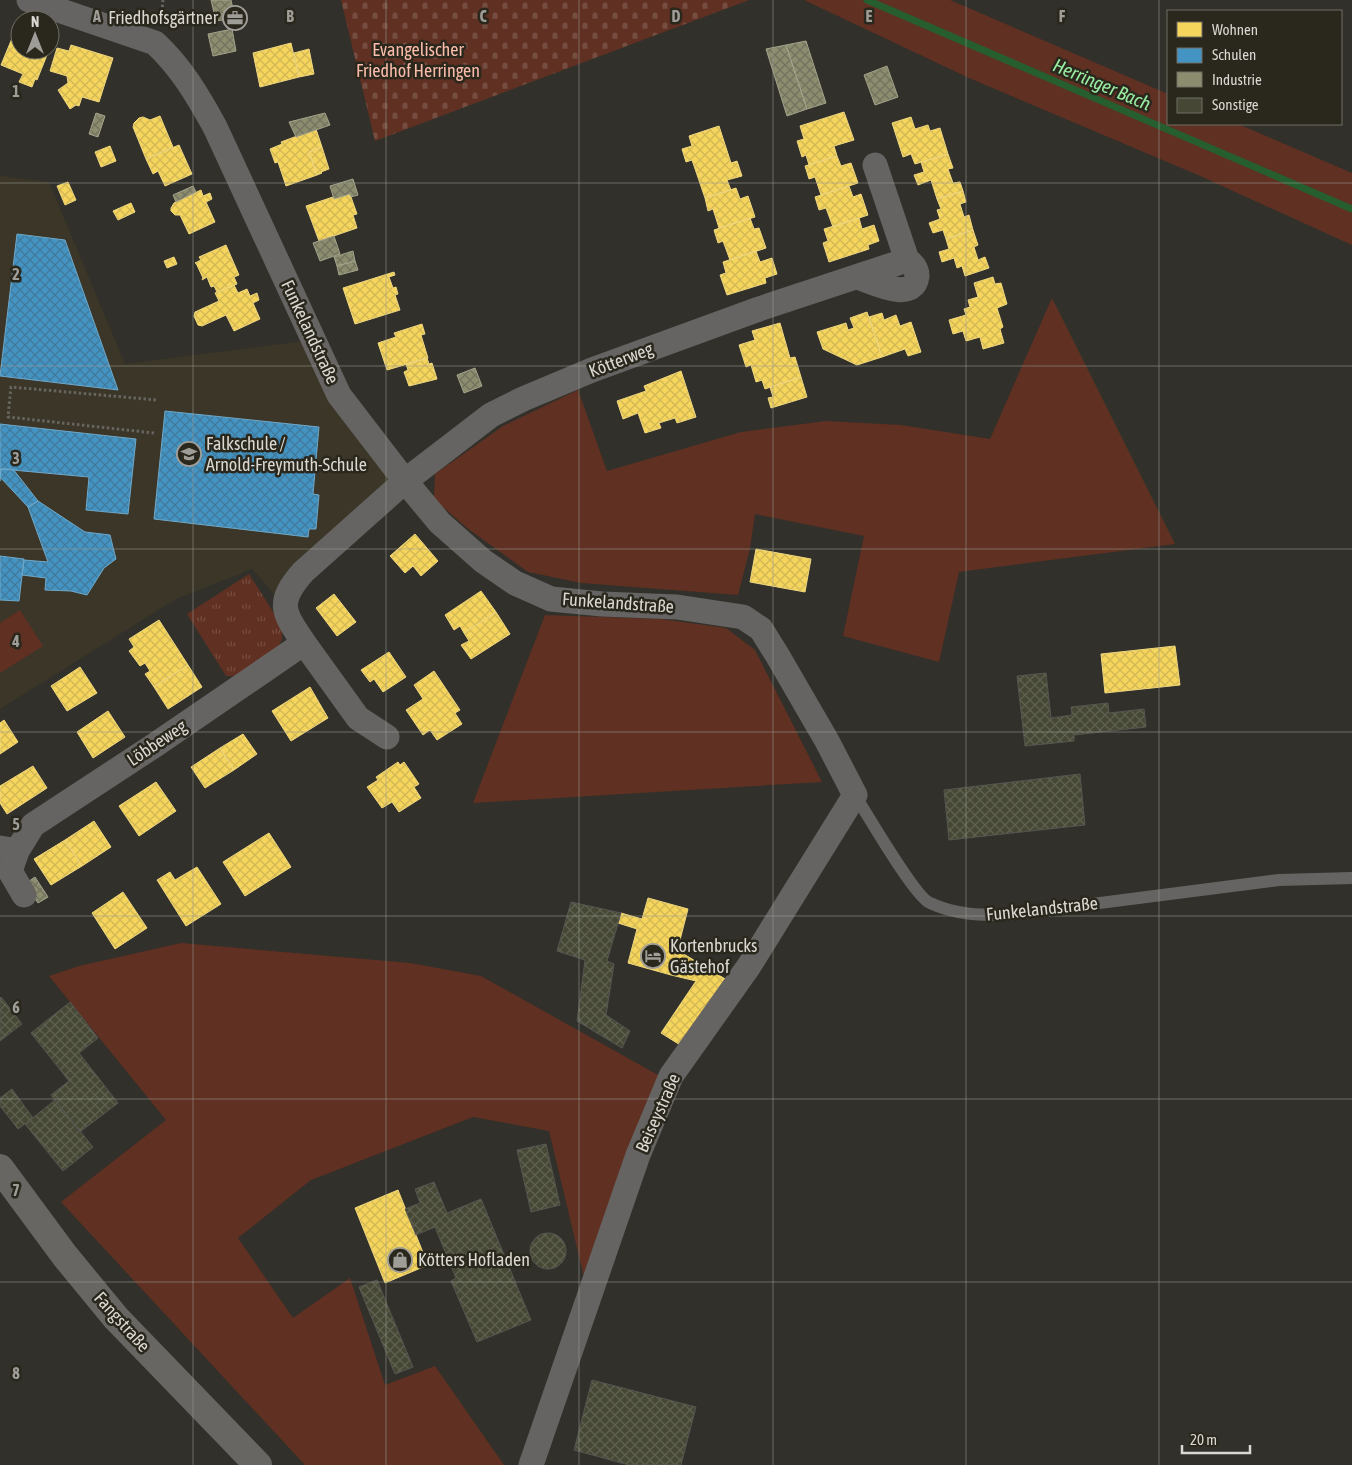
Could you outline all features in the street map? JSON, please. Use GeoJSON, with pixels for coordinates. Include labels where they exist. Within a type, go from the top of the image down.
{"type":"FeatureCollection","features":[{"type":"Feature","properties":{"kind":"main road","name":"Fangstraße"},"geometry":{"type":"LineString","coordinates":[[0,1168],[65,1256],[116,1318],[258,1465]]}},
{"type":"Feature","properties":{"kind":"street","name":"Funkelandstraße"},"geometry":{"type":"LineString","coordinates":[[29,0],[155,43],[183,74],[195,90],[215,127],[340,395],[360,424],[440,522],[483,561],[516,583],[551,599],[602,604],[677,607],[743,617],[761,629],[828,741],[855,795]]}},
{"type":"Feature","properties":{"kind":"street","name":"Kötterweg"},"geometry":{"type":"LineString","coordinates":[[405,481],[491,415],[523,399],[592,370],[750,312],[907,260],[875,165]]}},
{"type":"Feature","properties":{"kind":"street"},"geometry":{"type":"LineString","coordinates":[[387,737],[358,718],[287,618],[285,601],[291,586],[303,572],[405,481]]}},
{"type":"Feature","properties":{"kind":"street","name":"Löbbeweg"},"geometry":{"type":"LineString","coordinates":[[24,895],[10,871],[9,849],[33,825],[155,745],[304,643]]}},
{"type":"Feature","properties":{"kind":"street","name":"Beiseystraße"},"geometry":{"type":"LineString","coordinates":[[531,1465],[638,1156],[672,1076],[749,966],[855,795]]}},
{"type":"Feature","properties":{"kind":"lane","name":"Funkelandstraße"},"geometry":{"type":"LineString","coordinates":[[855,795],[907,877],[928,903],[970,915],[1006,915],[1279,880],[1352,878]]}},
{"type":"Feature","properties":{"kind":"path"},"geometry":{"type":"LineString","coordinates":[[154,433],[8,417],[11,387],[157,400]]}},
{"type":"Feature","properties":{"kind":"shaded area","name":"Falkschule / Arnold-Freymuth-Schule"},"geometry":{"type":"Polygon","coordinates":[[[0,176],[49,182],[125,364],[305,341],[398,481],[282,603],[252,569],[176,599],[0,709],[0,176]]]}},
{"type":"Feature","properties":{"kind":"green space","name":"Evangelischer Friedhof Herringen"},"geometry":{"type":"Polygon","coordinates":[[[341,0],[749,0],[375,141],[341,0]]]}},
{"type":"Feature","properties":{"kind":"green space"},"geometry":{"type":"Polygon","coordinates":[[[804,0],[950,0],[1167,94],[1167,125],[1240,125],[1352,173],[1352,245],[1198,175],[969,78],[804,0]]]}},
{"type":"Feature","properties":{"kind":"green space"},"geometry":{"type":"Polygon","coordinates":[[[1052,298],[1175,544],[959,572],[939,662],[843,636],[864,536],[755,514],[750,548],[738,595],[581,583],[528,572],[467,528],[434,499],[435,474],[503,426],[578,390],[607,471],[741,432],[826,421],[901,425],[990,439],[1052,298]]]}},
{"type":"Feature","properties":{"kind":"green space"},"geometry":{"type":"Polygon","coordinates":[[[249,574],[279,621],[282,639],[277,650],[237,676],[226,676],[187,614],[249,574]]]}},
{"type":"Feature","properties":{"kind":"green space"},"geometry":{"type":"Polygon","coordinates":[[[20,610],[43,646],[0,673],[0,623],[20,610]]]}},
{"type":"Feature","properties":{"kind":"green space"},"geometry":{"type":"Polygon","coordinates":[[[545,615],[661,619],[726,628],[755,650],[822,782],[473,803],[545,615]]]}},
{"type":"Feature","properties":{"kind":"green space"},"geometry":{"type":"Polygon","coordinates":[[[181,943],[410,963],[481,976],[667,1080],[584,1277],[549,1131],[473,1117],[311,1180],[238,1238],[293,1318],[350,1278],[385,1385],[435,1366],[504,1465],[305,1465],[61,1202],[166,1120],[49,976],[79,966],[181,943]]]}},
{"type":"Feature","properties":{"kind":"building: Wohnen"},"geometry":{"type":"Polygon","coordinates":[[[10,43],[10,60],[45,60],[32,87],[19,82],[23,74],[1,65],[10,43]]]}},
{"type":"Feature","properties":{"kind":"building: Wohnen"},"geometry":{"type":"Polygon","coordinates":[[[291,43],[299,77],[260,87],[253,53],[291,43]]]}},
{"type":"Feature","properties":{"kind":"building: Wohnen"},"geometry":{"type":"Polygon","coordinates":[[[71,45],[113,58],[99,102],[82,97],[79,106],[76,105],[70,109],[58,90],[68,83],[67,76],[50,71],[53,60],[60,60],[60,49],[69,51],[71,45]]]}},
{"type":"Feature","properties":{"kind":"building: Wohnen"},"geometry":{"type":"Polygon","coordinates":[[[309,49],[314,74],[299,77],[294,53],[309,49]]]}},
{"type":"Feature","properties":{"kind":"building: Wohnen"},"geometry":{"type":"Polygon","coordinates":[[[844,112],[854,140],[834,146],[837,156],[809,165],[806,155],[802,157],[797,141],[804,139],[800,126],[844,112]]]}},
{"type":"Feature","properties":{"kind":"building: Wohnen"},"geometry":{"type":"Polygon","coordinates":[[[160,116],[173,147],[146,159],[133,127],[134,123],[139,118],[143,117],[150,120],[160,116]]]}},
{"type":"Feature","properties":{"kind":"building: Wohnen"},"geometry":{"type":"Polygon","coordinates":[[[911,117],[915,129],[928,125],[930,131],[940,128],[948,154],[915,164],[911,154],[903,157],[892,123],[911,117]]]}},
{"type":"Feature","properties":{"kind":"building: Wohnen"},"geometry":{"type":"Polygon","coordinates":[[[719,126],[731,163],[737,161],[742,176],[727,180],[731,190],[705,198],[692,160],[686,162],[682,149],[692,146],[689,136],[719,126]]]}},
{"type":"Feature","properties":{"kind":"building: Wohnen"},"geometry":{"type":"Polygon","coordinates":[[[316,129],[322,147],[309,152],[317,175],[286,186],[278,162],[275,163],[270,149],[282,144],[281,142],[316,129]]]}},
{"type":"Feature","properties":{"kind":"building: Wohnen"},"geometry":{"type":"Polygon","coordinates":[[[179,145],[192,174],[165,186],[158,171],[153,174],[146,159],[179,145]]]}},
{"type":"Feature","properties":{"kind":"building: Wohnen"},"geometry":{"type":"Polygon","coordinates":[[[110,146],[116,161],[101,167],[95,152],[110,146]]]}},
{"type":"Feature","properties":{"kind":"building: Wohnen"},"geometry":{"type":"Polygon","coordinates":[[[322,147],[329,169],[317,175],[309,152],[322,147]]]}},
{"type":"Feature","properties":{"kind":"building: Wohnen"},"geometry":{"type":"Polygon","coordinates":[[[948,154],[953,168],[948,169],[953,183],[960,182],[963,191],[937,199],[931,180],[918,185],[914,175],[924,172],[921,162],[948,154]]]}},
{"type":"Feature","properties":{"kind":"building: Wohnen"},"geometry":{"type":"Polygon","coordinates":[[[837,156],[841,166],[851,163],[858,183],[821,195],[815,177],[809,179],[805,166],[837,156]]]}},
{"type":"Feature","properties":{"kind":"building: Wohnen"},"geometry":{"type":"Polygon","coordinates":[[[68,182],[76,200],[65,205],[57,186],[68,182]]]}},
{"type":"Feature","properties":{"kind":"building: Wohnen"},"geometry":{"type":"Polygon","coordinates":[[[849,186],[853,197],[861,194],[868,215],[833,227],[826,208],[819,210],[815,197],[849,186]]]}},
{"type":"Feature","properties":{"kind":"building: Wohnen"},"geometry":{"type":"Polygon","coordinates":[[[736,188],[740,199],[748,196],[755,217],[719,228],[713,209],[708,211],[705,198],[736,188]]]}},
{"type":"Feature","properties":{"kind":"building: Wohnen"},"geometry":{"type":"Polygon","coordinates":[[[201,190],[203,196],[210,193],[212,199],[206,202],[215,222],[189,234],[180,215],[175,215],[171,208],[174,203],[201,190]]]}},
{"type":"Feature","properties":{"kind":"building: Wohnen"},"geometry":{"type":"Polygon","coordinates":[[[963,191],[966,202],[960,204],[964,217],[969,215],[973,230],[946,239],[943,230],[933,233],[929,223],[940,219],[937,210],[941,209],[937,199],[963,191]]]}},
{"type":"Feature","properties":{"kind":"building: Wohnen"},"geometry":{"type":"Polygon","coordinates":[[[350,194],[357,214],[353,215],[357,228],[319,241],[306,206],[333,197],[334,199],[350,194]]]}},
{"type":"Feature","properties":{"kind":"building: Wohnen"},"geometry":{"type":"Polygon","coordinates":[[[131,203],[135,212],[118,220],[113,211],[131,203]]]}},
{"type":"Feature","properties":{"kind":"building: Wohnen"},"geometry":{"type":"Polygon","coordinates":[[[750,218],[754,229],[759,228],[766,248],[730,260],[723,241],[718,243],[714,230],[750,218]]]}},
{"type":"Feature","properties":{"kind":"building: Wohnen"},"geometry":{"type":"Polygon","coordinates":[[[859,218],[862,229],[874,225],[879,241],[868,245],[869,249],[829,262],[823,243],[828,241],[824,229],[859,218]]]}},
{"type":"Feature","properties":{"kind":"building: Wohnen"},"geometry":{"type":"Polygon","coordinates":[[[973,230],[978,245],[974,247],[978,260],[985,257],[989,268],[965,276],[962,266],[957,268],[954,258],[942,262],[939,252],[949,249],[946,239],[973,230]]]}},
{"type":"Feature","properties":{"kind":"building: Wohnen"},"geometry":{"type":"Polygon","coordinates":[[[226,245],[239,275],[234,277],[237,284],[217,292],[214,286],[211,287],[207,277],[202,280],[203,278],[195,263],[201,260],[199,257],[226,245]]]}},
{"type":"Feature","properties":{"kind":"building: Wohnen"},"geometry":{"type":"Polygon","coordinates":[[[756,251],[760,262],[772,258],[777,274],[765,278],[766,283],[727,295],[720,275],[726,273],[723,262],[756,251]]]}},
{"type":"Feature","properties":{"kind":"building: Wohnen"},"geometry":{"type":"Polygon","coordinates":[[[174,257],[177,264],[167,268],[164,261],[174,257]]]}},
{"type":"Feature","properties":{"kind":"building: Wohnen"},"geometry":{"type":"Polygon","coordinates":[[[394,272],[395,275],[389,277],[393,288],[396,287],[398,294],[395,295],[400,310],[355,324],[343,288],[394,272]]]}},
{"type":"Feature","properties":{"kind":"building: Wohnen"},"geometry":{"type":"Polygon","coordinates":[[[993,277],[995,284],[1001,283],[1007,304],[997,308],[1003,327],[1000,329],[1004,343],[983,349],[980,337],[966,341],[963,331],[953,334],[949,320],[966,315],[964,309],[970,307],[968,300],[978,297],[974,283],[993,277]]]}},
{"type":"Feature","properties":{"kind":"building: Wohnen"},"geometry":{"type":"Polygon","coordinates":[[[234,285],[238,293],[247,289],[250,296],[257,293],[259,300],[253,303],[260,319],[234,331],[226,315],[202,326],[198,325],[194,316],[195,312],[219,301],[215,293],[234,285]]]}},
{"type":"Feature","properties":{"kind":"building: Wohnen"},"geometry":{"type":"Polygon","coordinates":[[[867,312],[882,357],[857,365],[823,349],[817,332],[846,323],[848,330],[854,328],[850,318],[867,312]]]}},
{"type":"Feature","properties":{"kind":"building: Wohnen"},"geometry":{"type":"Polygon","coordinates":[[[882,313],[884,320],[896,315],[900,326],[911,322],[921,352],[908,356],[905,349],[882,357],[869,317],[882,313]]]}},
{"type":"Feature","properties":{"kind":"building: Wohnen"},"geometry":{"type":"Polygon","coordinates":[[[780,323],[790,358],[795,357],[801,377],[765,389],[762,380],[756,382],[751,365],[746,367],[739,345],[755,340],[752,331],[780,323]]]}},
{"type":"Feature","properties":{"kind":"building: Wohnen"},"geometry":{"type":"Polygon","coordinates":[[[422,324],[425,334],[421,335],[428,358],[387,370],[378,343],[396,337],[394,333],[422,324]]]}},
{"type":"Feature","properties":{"kind":"building: Wohnen"},"geometry":{"type":"Polygon","coordinates":[[[427,358],[429,364],[432,363],[437,379],[409,386],[404,372],[408,370],[406,364],[427,358]]]}},
{"type":"Feature","properties":{"kind":"building: Wohnen"},"geometry":{"type":"Polygon","coordinates":[[[681,371],[696,417],[677,423],[675,418],[659,423],[661,428],[645,433],[638,413],[623,419],[617,401],[646,391],[644,386],[681,371]]]}},
{"type":"Feature","properties":{"kind":"building: Wohnen"},"geometry":{"type":"Polygon","coordinates":[[[801,377],[807,397],[771,408],[768,398],[773,397],[770,387],[801,377]]]}},
{"type":"Feature","properties":{"kind":"building: Wohnen"},"geometry":{"type":"Polygon","coordinates":[[[415,534],[438,561],[421,576],[413,566],[405,573],[390,556],[415,534]]]}},
{"type":"Feature","properties":{"kind":"building: Wohnen"},"geometry":{"type":"Polygon","coordinates":[[[756,549],[811,559],[805,592],[750,582],[756,549]]]}},
{"type":"Feature","properties":{"kind":"building: Wohnen"},"geometry":{"type":"Polygon","coordinates":[[[481,591],[496,612],[464,633],[460,626],[454,630],[445,615],[481,591]]]}},
{"type":"Feature","properties":{"kind":"building: Wohnen"},"geometry":{"type":"Polygon","coordinates":[[[334,594],[356,622],[337,636],[316,608],[334,594]]]}},
{"type":"Feature","properties":{"kind":"building: Wohnen"},"geometry":{"type":"Polygon","coordinates":[[[496,612],[510,634],[471,659],[461,645],[469,641],[464,633],[496,612]]]}},
{"type":"Feature","properties":{"kind":"building: Wohnen"},"geometry":{"type":"Polygon","coordinates":[[[159,620],[188,665],[154,687],[145,674],[150,671],[145,663],[140,666],[129,651],[134,647],[129,639],[159,620]]]}},
{"type":"Feature","properties":{"kind":"building: Wohnen"},"geometry":{"type":"Polygon","coordinates":[[[1175,646],[1180,685],[1105,693],[1101,654],[1175,646]]]}},
{"type":"Feature","properties":{"kind":"building: Wohnen"},"geometry":{"type":"Polygon","coordinates":[[[389,652],[406,677],[383,692],[374,679],[370,682],[361,670],[389,652]]]}},
{"type":"Feature","properties":{"kind":"building: Wohnen"},"geometry":{"type":"Polygon","coordinates":[[[188,665],[202,687],[168,709],[154,687],[188,665]]]}},
{"type":"Feature","properties":{"kind":"building: Wohnen"},"geometry":{"type":"Polygon","coordinates":[[[80,667],[97,693],[67,711],[51,686],[80,667]]]}},
{"type":"Feature","properties":{"kind":"building: Wohnen"},"geometry":{"type":"Polygon","coordinates":[[[434,671],[460,710],[455,713],[462,724],[437,740],[430,730],[423,735],[406,710],[423,699],[414,685],[434,671]]]}},
{"type":"Feature","properties":{"kind":"building: Wohnen"},"geometry":{"type":"Polygon","coordinates":[[[310,687],[328,718],[291,741],[272,711],[310,687]]]}},
{"type":"Feature","properties":{"kind":"building: Wohnen"},"geometry":{"type":"Polygon","coordinates":[[[108,711],[125,737],[93,758],[77,732],[108,711]]]}},
{"type":"Feature","properties":{"kind":"building: Wohnen"},"geometry":{"type":"Polygon","coordinates":[[[4,720],[18,742],[0,754],[0,723],[4,720]]]}},
{"type":"Feature","properties":{"kind":"building: Wohnen"},"geometry":{"type":"Polygon","coordinates":[[[243,734],[257,754],[234,770],[220,748],[243,734]]]}},
{"type":"Feature","properties":{"kind":"building: Wohnen"},"geometry":{"type":"Polygon","coordinates":[[[220,748],[234,770],[205,788],[191,767],[220,748]]]}},
{"type":"Feature","properties":{"kind":"building: Wohnen"},"geometry":{"type":"Polygon","coordinates":[[[398,762],[400,765],[404,762],[419,784],[414,787],[421,798],[399,812],[392,802],[382,808],[367,787],[378,780],[376,777],[398,762]]]}},
{"type":"Feature","properties":{"kind":"building: Wohnen"},"geometry":{"type":"Polygon","coordinates":[[[33,766],[47,788],[7,814],[0,803],[0,786],[33,766]]]}},
{"type":"Feature","properties":{"kind":"building: Wohnen"},"geometry":{"type":"Polygon","coordinates":[[[156,782],[176,811],[139,836],[119,806],[156,782]]]}},
{"type":"Feature","properties":{"kind":"building: Wohnen"},"geometry":{"type":"Polygon","coordinates":[[[94,821],[111,847],[82,866],[65,840],[94,821]]]}},
{"type":"Feature","properties":{"kind":"building: Wohnen"},"geometry":{"type":"Polygon","coordinates":[[[269,833],[291,867],[245,896],[223,862],[269,833]]]}},
{"type":"Feature","properties":{"kind":"building: Wohnen"},"geometry":{"type":"Polygon","coordinates":[[[65,840],[82,866],[51,885],[34,859],[65,840]]]}},
{"type":"Feature","properties":{"kind":"building: Wohnen"},"geometry":{"type":"Polygon","coordinates":[[[197,867],[221,904],[186,926],[157,880],[170,872],[175,880],[197,867]]]}},
{"type":"Feature","properties":{"kind":"building: Wohnen"},"geometry":{"type":"Polygon","coordinates":[[[123,892],[147,928],[115,949],[92,913],[123,892]]]}},
{"type":"Feature","properties":{"kind":"building: Wohnen"},"geometry":{"type":"Polygon","coordinates":[[[648,898],[688,909],[671,975],[628,963],[637,929],[618,923],[621,913],[642,919],[648,898]]]}},
{"type":"Feature","properties":{"kind":"building: Wohnen"},"geometry":{"type":"Polygon","coordinates":[[[677,950],[727,980],[685,1048],[661,1033],[696,981],[671,975],[677,950]]]}},
{"type":"Feature","properties":{"kind":"building: Wohnen"},"geometry":{"type":"Polygon","coordinates":[[[398,1190],[428,1265],[385,1283],[355,1208],[398,1190]]]}},
{"type":"Feature","properties":{"kind":"building: Schulen"},"geometry":{"type":"Polygon","coordinates":[[[17,234],[65,240],[118,390],[0,376],[17,234]]]}},
{"type":"Feature","properties":{"kind":"building: Schulen"},"geometry":{"type":"Polygon","coordinates":[[[165,411],[319,427],[313,494],[319,495],[316,529],[309,529],[308,537],[154,519],[165,411]]]}},
{"type":"Feature","properties":{"kind":"building: Schulen"},"geometry":{"type":"Polygon","coordinates":[[[0,424],[136,439],[128,514],[86,510],[89,477],[1,469],[0,481],[0,424]]]}},
{"type":"Feature","properties":{"kind":"building: Schulen"},"geometry":{"type":"Polygon","coordinates":[[[1,469],[13,469],[38,501],[28,507],[0,477],[1,469]]]}},
{"type":"Feature","properties":{"kind":"building: Schulen"},"geometry":{"type":"Polygon","coordinates":[[[38,501],[85,532],[110,535],[116,559],[104,568],[87,595],[71,591],[45,590],[46,578],[22,575],[24,560],[48,562],[28,507],[38,501]]]}},
{"type":"Feature","properties":{"kind":"building: Schulen"},"geometry":{"type":"Polygon","coordinates":[[[0,556],[24,559],[19,601],[0,600],[0,556]]]}},
{"type":"Feature","properties":{"kind":"building: Industrie"},"geometry":{"type":"Polygon","coordinates":[[[211,0],[231,0],[235,18],[216,21],[211,0]]]}},
{"type":"Feature","properties":{"kind":"building: Industrie"},"geometry":{"type":"Polygon","coordinates":[[[232,29],[236,51],[213,56],[208,34],[232,29]]]}},
{"type":"Feature","properties":{"kind":"building: Industrie"},"geometry":{"type":"Polygon","coordinates":[[[806,41],[826,103],[807,109],[786,45],[806,41]]]}},
{"type":"Feature","properties":{"kind":"building: Industrie"},"geometry":{"type":"Polygon","coordinates":[[[786,45],[807,109],[787,116],[766,49],[786,45]]]}},
{"type":"Feature","properties":{"kind":"building: Industrie"},"geometry":{"type":"Polygon","coordinates":[[[887,66],[898,97],[875,105],[864,75],[887,66]]]}},
{"type":"Feature","properties":{"kind":"building: Industrie"},"geometry":{"type":"Polygon","coordinates":[[[96,113],[105,116],[98,137],[89,134],[96,113]]]}},
{"type":"Feature","properties":{"kind":"building: Industrie"},"geometry":{"type":"Polygon","coordinates":[[[325,113],[330,125],[296,137],[289,122],[325,113]]]}},
{"type":"Feature","properties":{"kind":"building: Industrie"},"geometry":{"type":"Polygon","coordinates":[[[353,179],[358,195],[351,197],[350,194],[334,199],[330,186],[353,179]]]}},
{"type":"Feature","properties":{"kind":"building: Industrie"},"geometry":{"type":"Polygon","coordinates":[[[193,186],[196,192],[176,202],[173,195],[193,186]]]}},
{"type":"Feature","properties":{"kind":"building: Industrie"},"geometry":{"type":"Polygon","coordinates":[[[334,236],[340,254],[320,261],[313,243],[334,236]]]}},
{"type":"Feature","properties":{"kind":"building: Industrie"},"geometry":{"type":"Polygon","coordinates":[[[353,251],[355,261],[337,266],[334,257],[353,251]]]}},
{"type":"Feature","properties":{"kind":"building: Industrie"},"geometry":{"type":"Polygon","coordinates":[[[355,261],[358,270],[339,275],[337,266],[355,261]]]}},
{"type":"Feature","properties":{"kind":"building: Industrie"},"geometry":{"type":"Polygon","coordinates":[[[475,368],[482,386],[464,393],[457,375],[475,368]]]}},
{"type":"Feature","properties":{"kind":"building: Industrie"},"geometry":{"type":"Polygon","coordinates":[[[35,877],[48,897],[38,903],[25,884],[35,877]]]}},
{"type":"Feature","properties":{"kind":"building: Sonstige"},"geometry":{"type":"Polygon","coordinates":[[[1046,673],[1051,718],[1072,715],[1071,707],[1108,703],[1109,713],[1144,709],[1146,727],[1074,735],[1074,741],[1025,746],[1017,676],[1046,673]]]}},
{"type":"Feature","properties":{"kind":"building: Sonstige"},"geometry":{"type":"Polygon","coordinates":[[[1080,774],[1085,825],[949,840],[944,790],[1080,774]]]}},
{"type":"Feature","properties":{"kind":"building: Sonstige"},"geometry":{"type":"Polygon","coordinates":[[[571,902],[621,913],[607,961],[614,964],[606,1015],[630,1031],[622,1048],[577,1021],[585,960],[557,951],[571,902]]]}},
{"type":"Feature","properties":{"kind":"building: Sonstige"},"geometry":{"type":"Polygon","coordinates":[[[0,998],[22,1024],[0,1041],[0,998]]]}},
{"type":"Feature","properties":{"kind":"building: Sonstige"},"geometry":{"type":"Polygon","coordinates":[[[70,1002],[98,1038],[79,1053],[118,1103],[80,1132],[51,1095],[69,1081],[31,1033],[70,1002]]]}},
{"type":"Feature","properties":{"kind":"building: Sonstige"},"geometry":{"type":"Polygon","coordinates":[[[12,1089],[33,1118],[18,1129],[0,1106],[0,1098],[12,1089]]]}},
{"type":"Feature","properties":{"kind":"building: Sonstige"},"geometry":{"type":"Polygon","coordinates":[[[55,1100],[93,1147],[63,1171],[25,1124],[55,1100]]]}},
{"type":"Feature","properties":{"kind":"building: Sonstige"},"geometry":{"type":"Polygon","coordinates":[[[546,1144],[560,1205],[531,1212],[517,1150],[546,1144]]]}},
{"type":"Feature","properties":{"kind":"building: Sonstige"},"geometry":{"type":"Polygon","coordinates":[[[434,1182],[447,1213],[481,1199],[531,1320],[477,1342],[451,1281],[456,1278],[435,1227],[416,1235],[405,1209],[420,1203],[415,1189],[434,1182]]]}},
{"type":"Feature","properties":{"kind":"building: Sonstige"},"geometry":{"type":"Polygon","coordinates":[[[548,1233],[561,1238],[566,1251],[561,1264],[548,1269],[535,1264],[530,1251],[535,1238],[548,1233]]]}},
{"type":"Feature","properties":{"kind":"building: Sonstige"},"geometry":{"type":"Polygon","coordinates":[[[377,1280],[413,1367],[395,1374],[359,1287],[377,1280]]]}},
{"type":"Feature","properties":{"kind":"building: Sonstige"},"geometry":{"type":"Polygon","coordinates":[[[592,1380],[696,1407],[681,1465],[629,1465],[574,1450],[592,1380]]]}},
{"type":"Feature","properties":{"kind":"waterway","name":"Herringer Bach"},"geometry":{"type":"LineString","coordinates":[[867,0],[1352,209]]}},
{"type":"Feature","properties":{"kind":"place","name":"Friedhofsgärtner"},"geometry":{"type":"Point","coordinates":[235,18]}},
{"type":"Feature","properties":{"kind":"place","name":"Falkschule / Arnold-Freymuth-Schule"},"geometry":{"type":"Point","coordinates":[189,454]}},
{"type":"Feature","properties":{"kind":"place","name":"Kortenbrucks Gästehof"},"geometry":{"type":"Point","coordinates":[653,956]}},
{"type":"Feature","properties":{"kind":"place","name":"Kötters Hofladen"},"geometry":{"type":"Point","coordinates":[400,1260]}}]}
